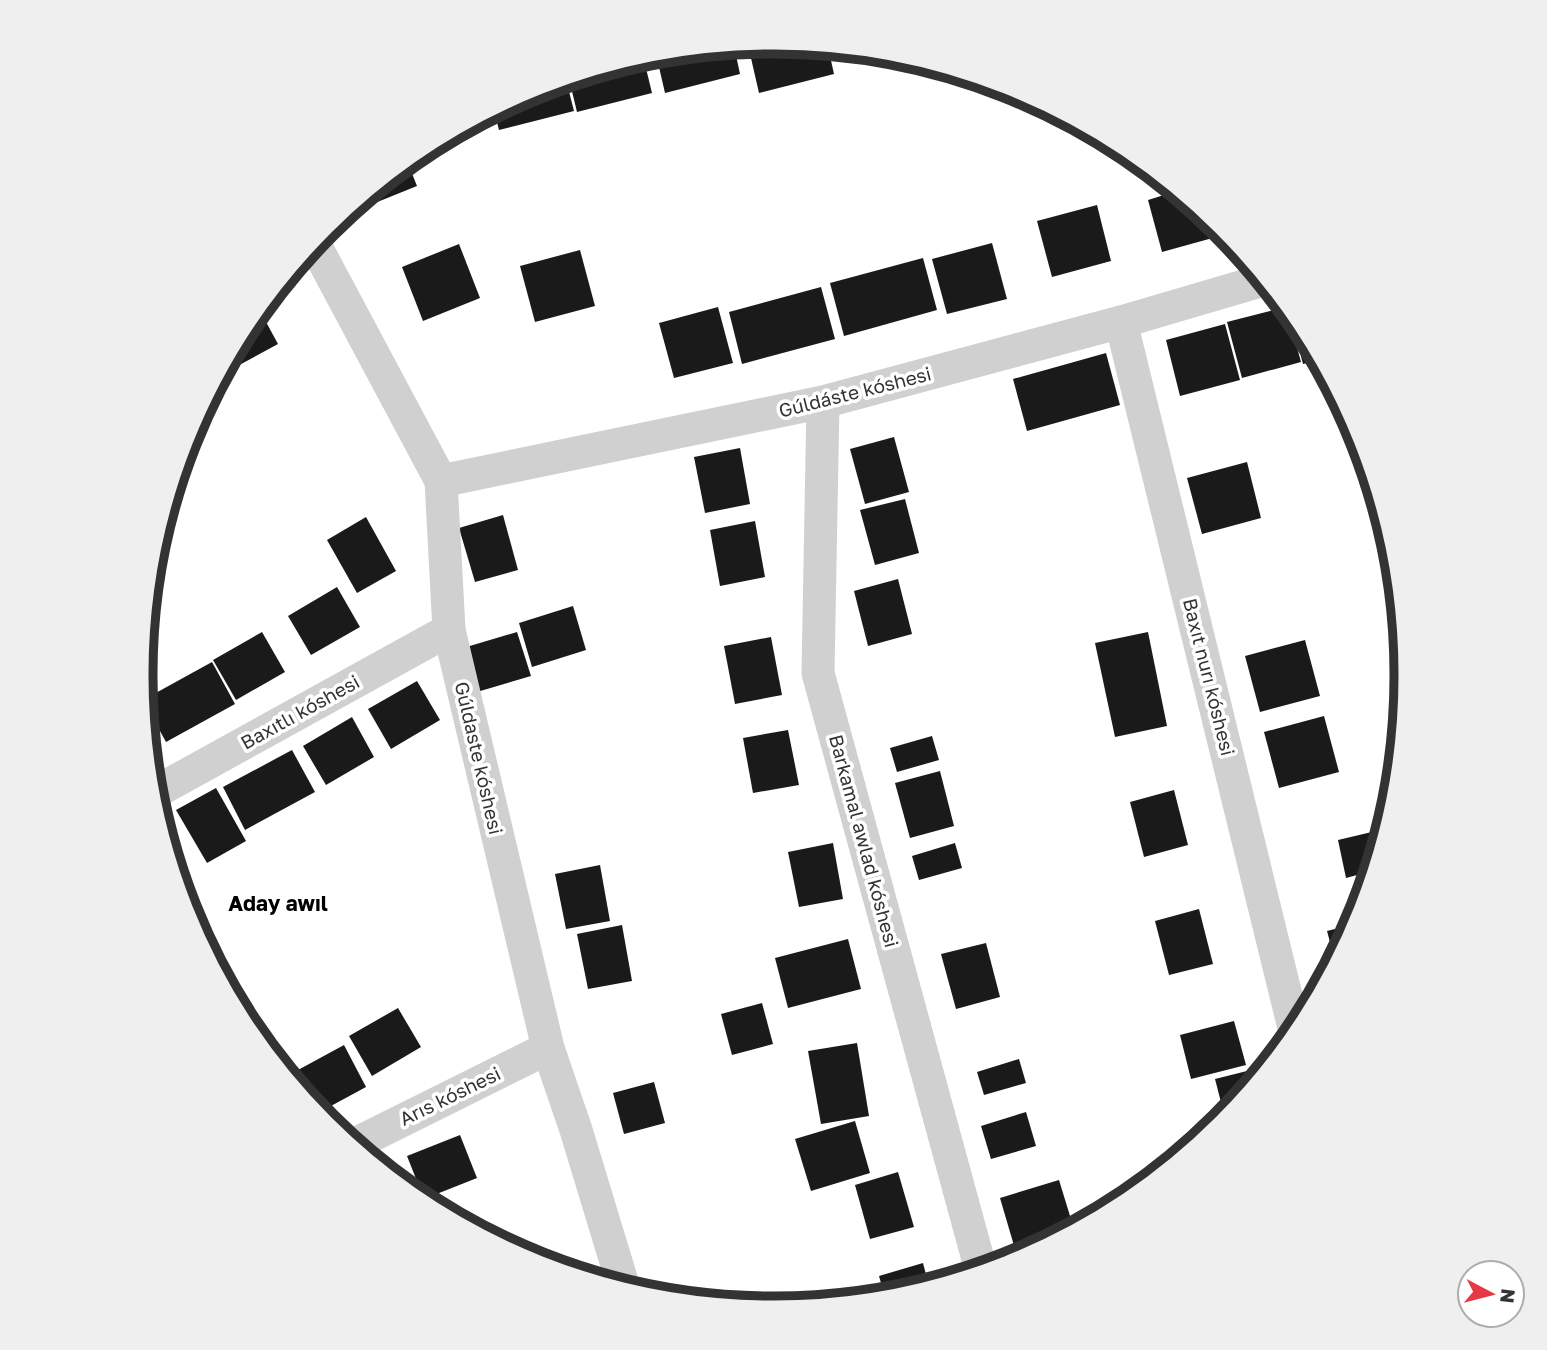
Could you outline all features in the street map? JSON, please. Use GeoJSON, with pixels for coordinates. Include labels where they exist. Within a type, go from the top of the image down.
{"type":"FeatureCollection","features":[{"type":"Feature","properties":{"kind":"street","name":"Gúldaste kóshesi"},"geometry":{"type":"LineString","coordinates":[[316,257],[441,481],[449,630],[548,1048],[621,1277]]}},
{"type":"Feature","properties":{"kind":"street","name":"Gúldáste kóshesi"},"geometry":{"type":"LineString","coordinates":[[441,481],[823,402],[1121,322],[1254,283]]}},
{"type":"Feature","properties":{"kind":"street","name":"Baxıt nurı kóshesi"},"geometry":{"type":"LineString","coordinates":[[1121,322],[1291,1018]]}},
{"type":"Feature","properties":{"kind":"street","name":"Barkamal awlad kóshesi"},"geometry":{"type":"LineString","coordinates":[[823,402],[818,673],[978,1261]]}},
{"type":"Feature","properties":{"kind":"street","name":"Baxıtlı kóshesi"},"geometry":{"type":"LineString","coordinates":[[164,788],[449,630]]}},
{"type":"Feature","properties":{"kind":"street","name":"Arıs kóshesi"},"geometry":{"type":"LineString","coordinates":[[362,1140],[548,1048]]}},
{"type":"Feature","properties":{"kind":"building"},"geometry":{"type":"Polygon","coordinates":[[[750,55],[830,58],[834,74],[759,93],[750,55]]]}},
{"type":"Feature","properties":{"kind":"building"},"geometry":{"type":"Polygon","coordinates":[[[736,56],[740,74],[665,93],[659,65],[736,56]]]}},
{"type":"Feature","properties":{"kind":"building"},"geometry":{"type":"Polygon","coordinates":[[[646,67],[652,93],[577,112],[571,88],[646,67]]]}},
{"type":"Feature","properties":{"kind":"building"},"geometry":{"type":"Polygon","coordinates":[[[568,89],[574,111],[499,130],[496,119],[568,89]]]}},
{"type":"Feature","properties":{"kind":"building"},"geometry":{"type":"Polygon","coordinates":[[[411,172],[417,186],[366,207],[411,172]]]}},
{"type":"Feature","properties":{"kind":"building"},"geometry":{"type":"Polygon","coordinates":[[[1166,195],[1214,238],[1162,252],[1148,200],[1166,195]]]}},
{"type":"Feature","properties":{"kind":"building"},"geometry":{"type":"Polygon","coordinates":[[[1097,205],[1111,261],[1052,277],[1037,221],[1097,205]]]}},
{"type":"Feature","properties":{"kind":"building"},"geometry":{"type":"Polygon","coordinates":[[[992,243],[1007,299],[947,314],[932,259],[992,243]]]}},
{"type":"Feature","properties":{"kind":"building"},"geometry":{"type":"Polygon","coordinates":[[[459,244],[480,298],[423,321],[402,267],[459,244]]]}},
{"type":"Feature","properties":{"kind":"building"},"geometry":{"type":"Polygon","coordinates":[[[580,250],[595,306],[535,322],[520,266],[580,250]]]}},
{"type":"Feature","properties":{"kind":"building"},"geometry":{"type":"Polygon","coordinates":[[[923,258],[937,310],[844,336],[830,283],[923,258]]]}},
{"type":"Feature","properties":{"kind":"building"},"geometry":{"type":"Polygon","coordinates":[[[821,287],[835,339],[742,364],[729,312],[821,287]]]}},
{"type":"Feature","properties":{"kind":"building"},"geometry":{"type":"Polygon","coordinates":[[[718,307],[733,363],[674,378],[659,323],[718,307]]]}},
{"type":"Feature","properties":{"kind":"building"},"geometry":{"type":"Polygon","coordinates":[[[1275,310],[1294,337],[1301,362],[1242,378],[1227,322],[1275,310]]]}},
{"type":"Feature","properties":{"kind":"building"},"geometry":{"type":"Polygon","coordinates":[[[265,319],[278,344],[235,368],[265,319]]]}},
{"type":"Feature","properties":{"kind":"building"},"geometry":{"type":"Polygon","coordinates":[[[1225,324],[1240,380],[1180,396],[1166,340],[1225,324]]]}},
{"type":"Feature","properties":{"kind":"building"},"geometry":{"type":"Polygon","coordinates":[[[1297,342],[1309,362],[1303,364],[1297,342]]]}},
{"type":"Feature","properties":{"kind":"building"},"geometry":{"type":"Polygon","coordinates":[[[1106,353],[1120,405],[1027,431],[1013,379],[1106,353]]]}},
{"type":"Feature","properties":{"kind":"building"},"geometry":{"type":"Polygon","coordinates":[[[894,437],[909,492],[865,504],[850,449],[894,437]]]}},
{"type":"Feature","properties":{"kind":"building"},"geometry":{"type":"Polygon","coordinates":[[[740,448],[750,504],[705,513],[694,457],[740,448]]]}},
{"type":"Feature","properties":{"kind":"building"},"geometry":{"type":"Polygon","coordinates":[[[1247,462],[1261,518],[1202,534],[1187,478],[1247,462]]]}},
{"type":"Feature","properties":{"kind":"building"},"geometry":{"type":"Polygon","coordinates":[[[905,499],[919,553],[875,565],[860,510],[905,499]]]}},
{"type":"Feature","properties":{"kind":"building"},"geometry":{"type":"Polygon","coordinates":[[[503,515],[518,570],[475,582],[459,528],[503,515]]]}},
{"type":"Feature","properties":{"kind":"building"},"geometry":{"type":"Polygon","coordinates":[[[366,517],[396,571],[357,593],[327,540],[366,517]]]}},
{"type":"Feature","properties":{"kind":"building"},"geometry":{"type":"Polygon","coordinates":[[[755,521],[765,577],[720,586],[710,530],[755,521]]]}},
{"type":"Feature","properties":{"kind":"building"},"geometry":{"type":"Polygon","coordinates":[[[898,579],[912,634],[868,646],[854,591],[898,579]]]}},
{"type":"Feature","properties":{"kind":"building"},"geometry":{"type":"Polygon","coordinates":[[[337,587],[360,627],[311,655],[288,616],[337,587]]]}},
{"type":"Feature","properties":{"kind":"building"},"geometry":{"type":"Polygon","coordinates":[[[573,606],[586,650],[532,667],[519,623],[573,606]]]}},
{"type":"Feature","properties":{"kind":"building"},"geometry":{"type":"Polygon","coordinates":[[[262,632],[285,672],[236,700],[213,660],[262,632]]]}},
{"type":"Feature","properties":{"kind":"building"},"geometry":{"type":"Polygon","coordinates":[[[517,632],[531,676],[477,692],[463,648],[517,632]]]}},
{"type":"Feature","properties":{"kind":"building"},"geometry":{"type":"Polygon","coordinates":[[[1148,632],[1167,726],[1115,737],[1095,643],[1148,632]]]}},
{"type":"Feature","properties":{"kind":"building"},"geometry":{"type":"Polygon","coordinates":[[[771,637],[782,695],[735,704],[724,646],[771,637]]]}},
{"type":"Feature","properties":{"kind":"building"},"geometry":{"type":"Polygon","coordinates":[[[1305,640],[1320,696],[1260,712],[1245,656],[1305,640]]]}},
{"type":"Feature","properties":{"kind":"building"},"geometry":{"type":"Polygon","coordinates":[[[212,662],[235,704],[166,742],[154,721],[153,694],[212,662]]]}},
{"type":"Feature","properties":{"kind":"building"},"geometry":{"type":"Polygon","coordinates":[[[417,681],[440,720],[391,749],[368,709],[417,681]]]}},
{"type":"Feature","properties":{"kind":"building"},"geometry":{"type":"Polygon","coordinates":[[[1324,716],[1339,772],[1279,788],[1264,732],[1324,716]]]}},
{"type":"Feature","properties":{"kind":"building"},"geometry":{"type":"Polygon","coordinates":[[[352,717],[374,757],[326,785],[303,746],[352,717]]]}},
{"type":"Feature","properties":{"kind":"building"},"geometry":{"type":"Polygon","coordinates":[[[788,730],[799,785],[753,793],[743,738],[788,730]]]}},
{"type":"Feature","properties":{"kind":"building"},"geometry":{"type":"Polygon","coordinates":[[[932,736],[939,760],[897,772],[890,748],[932,736]]]}},
{"type":"Feature","properties":{"kind":"building"},"geometry":{"type":"Polygon","coordinates":[[[292,750],[315,792],[245,830],[223,787],[292,750]]]}},
{"type":"Feature","properties":{"kind":"building"},"geometry":{"type":"Polygon","coordinates":[[[940,771],[954,826],[910,838],[895,783],[940,771]]]}},
{"type":"Feature","properties":{"kind":"building"},"geometry":{"type":"Polygon","coordinates":[[[216,788],[246,841],[207,863],[176,810],[216,788]]]}},
{"type":"Feature","properties":{"kind":"building"},"geometry":{"type":"Polygon","coordinates":[[[1174,790],[1188,845],[1144,857],[1130,802],[1174,790]]]}},
{"type":"Feature","properties":{"kind":"building"},"geometry":{"type":"Polygon","coordinates":[[[1374,831],[1361,874],[1346,878],[1338,840],[1374,831]]]}},
{"type":"Feature","properties":{"kind":"building"},"geometry":{"type":"Polygon","coordinates":[[[833,843],[843,899],[799,907],[788,852],[833,843]]]}},
{"type":"Feature","properties":{"kind":"building"},"geometry":{"type":"Polygon","coordinates":[[[955,843],[962,868],[919,880],[912,856],[955,843]]]}},
{"type":"Feature","properties":{"kind":"building"},"geometry":{"type":"Polygon","coordinates":[[[600,865],[610,921],[566,929],[555,874],[600,865]]]}},
{"type":"Feature","properties":{"kind":"building"},"geometry":{"type":"Polygon","coordinates":[[[1199,909],[1213,964],[1169,975],[1155,921],[1199,909]]]}},
{"type":"Feature","properties":{"kind":"building"},"geometry":{"type":"Polygon","coordinates":[[[622,925],[632,981],[588,989],[577,934],[622,925]]]}},
{"type":"Feature","properties":{"kind":"building"},"geometry":{"type":"Polygon","coordinates":[[[1340,928],[1331,947],[1327,931],[1340,928]]]}},
{"type":"Feature","properties":{"kind":"building"},"geometry":{"type":"Polygon","coordinates":[[[848,939],[861,989],[788,1008],[775,958],[848,939]]]}},
{"type":"Feature","properties":{"kind":"building"},"geometry":{"type":"Polygon","coordinates":[[[986,943],[1000,997],[956,1009],[941,954],[986,943]]]}},
{"type":"Feature","properties":{"kind":"building"},"geometry":{"type":"Polygon","coordinates":[[[762,1003],[773,1044],[732,1055],[721,1014],[762,1003]]]}},
{"type":"Feature","properties":{"kind":"building"},"geometry":{"type":"Polygon","coordinates":[[[398,1008],[421,1047],[372,1076],[349,1036],[398,1008]]]}},
{"type":"Feature","properties":{"kind":"building"},"geometry":{"type":"Polygon","coordinates":[[[1234,1021],[1246,1065],[1191,1079],[1180,1035],[1234,1021]]]}},
{"type":"Feature","properties":{"kind":"building"},"geometry":{"type":"Polygon","coordinates":[[[857,1043],[869,1116],[821,1124],[808,1051],[857,1043]]]}},
{"type":"Feature","properties":{"kind":"building"},"geometry":{"type":"Polygon","coordinates":[[[344,1045],[366,1087],[329,1107],[296,1071],[344,1045]]]}},
{"type":"Feature","properties":{"kind":"building"},"geometry":{"type":"Polygon","coordinates":[[[1019,1059],[1026,1083],[984,1095],[977,1072],[1019,1059]]]}},
{"type":"Feature","properties":{"kind":"building"},"geometry":{"type":"Polygon","coordinates":[[[1247,1071],[1248,1075],[1221,1104],[1215,1079],[1247,1071]]]}},
{"type":"Feature","properties":{"kind":"building"},"geometry":{"type":"Polygon","coordinates":[[[654,1082],[665,1123],[624,1134],[613,1093],[654,1082]]]}},
{"type":"Feature","properties":{"kind":"building"},"geometry":{"type":"Polygon","coordinates":[[[1026,1112],[1036,1146],[991,1159],[981,1126],[1026,1112]]]}},
{"type":"Feature","properties":{"kind":"building"},"geometry":{"type":"Polygon","coordinates":[[[855,1121],[870,1173],[811,1191],[795,1139],[855,1121]]]}},
{"type":"Feature","properties":{"kind":"building"},"geometry":{"type":"Polygon","coordinates":[[[460,1135],[477,1178],[435,1195],[418,1183],[407,1156],[460,1135]]]}},
{"type":"Feature","properties":{"kind":"building"},"geometry":{"type":"Polygon","coordinates":[[[898,1172],[914,1227],[870,1239],[855,1185],[898,1172]]]}},
{"type":"Feature","properties":{"kind":"building"},"geometry":{"type":"Polygon","coordinates":[[[1059,1180],[1071,1220],[1014,1247],[1000,1198],[1059,1180]]]}},
{"type":"Feature","properties":{"kind":"building"},"geometry":{"type":"Polygon","coordinates":[[[923,1263],[927,1277],[882,1286],[879,1276],[923,1263]]]}},
{"type":"Feature","properties":{"kind":"district","name":"Aday awıl"},"geometry":{"type":"Point","coordinates":[278,904]}}]}
